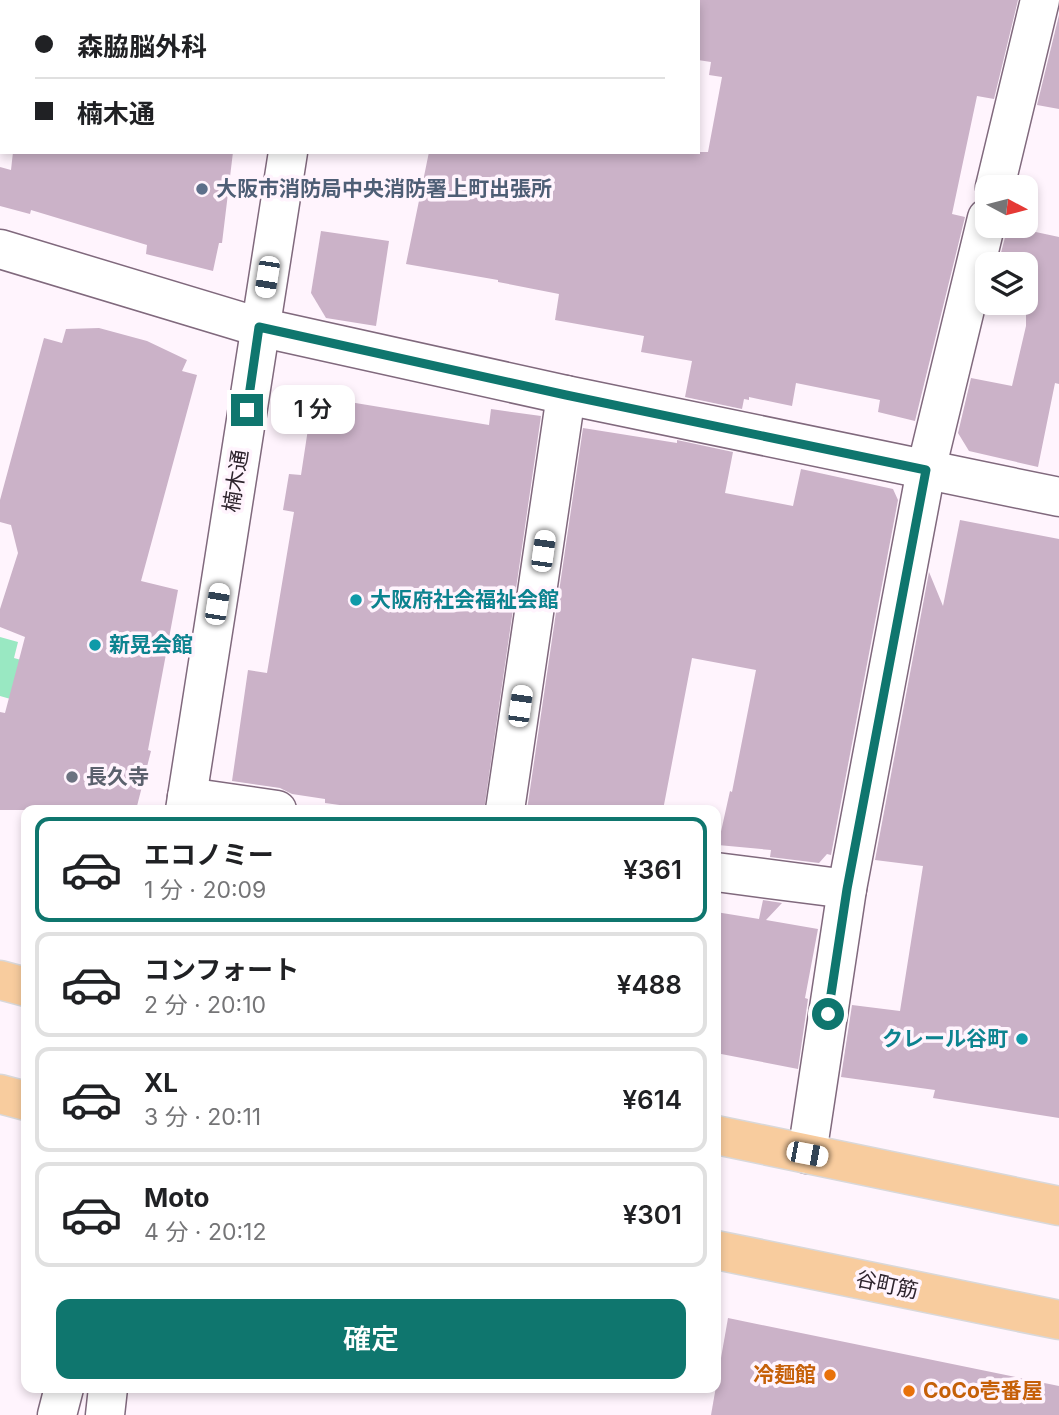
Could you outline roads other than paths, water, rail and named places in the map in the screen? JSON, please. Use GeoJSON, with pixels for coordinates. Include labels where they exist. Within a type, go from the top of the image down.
{"type":"FeatureCollection","features":[{"type":"Feature","properties":{"kind":"main road"},"geometry":{"type":"LineString","coordinates":[[0,980],[21,986]]}},
{"type":"Feature","properties":{"kind":"main road"},"geometry":{"type":"LineString","coordinates":[[0,1094],[21,1100]]}},
{"type":"Feature","properties":{"kind":"main road"},"geometry":{"type":"LineString","coordinates":[[721,1136],[1059,1206]]}},
{"type":"Feature","properties":{"kind":"main road","name":"谷町筋"},"geometry":{"type":"LineString","coordinates":[[721,1251],[1059,1320]]}},
{"type":"Feature","properties":{"kind":"street"},"geometry":{"type":"LineString","coordinates":[[998,175],[1040,0]]}},
{"type":"Feature","properties":{"kind":"street","name":"楠木通"},"geometry":{"type":"LineString","coordinates":[[186,804],[288,154]]}},
{"type":"Feature","properties":{"kind":"street"},"geometry":{"type":"LineString","coordinates":[[807,1154],[847,889],[926,470],[982,238]]}},
{"type":"Feature","properties":{"kind":"street"},"geometry":{"type":"LineString","coordinates":[[0,249],[259,327],[566,395],[1059,497]]}},
{"type":"Feature","properties":{"kind":"street"},"geometry":{"type":"LineString","coordinates":[[506,805],[566,395]]}},
{"type":"Feature","properties":{"kind":"street"},"geometry":{"type":"LineString","coordinates":[[721,873],[847,889]]}},
{"type":"Feature","properties":{"kind":"street"},"geometry":{"type":"LineString","coordinates":[[57,1415],[63,1393]]}},
{"type":"Feature","properties":{"kind":"street"},"geometry":{"type":"LineString","coordinates":[[105,1415],[107,1393]]}},
{"type":"Feature","properties":{"kind":"place","name":"大阪市消防局中央消防署上町出張所"},"geometry":{"type":"Point","coordinates":[202,189]}},
{"type":"Feature","properties":{"kind":"place","name":"大阪府社会福祉会館"},"geometry":{"type":"Point","coordinates":[356,600]}},
{"type":"Feature","properties":{"kind":"place","name":"新晃会館"},"geometry":{"type":"Point","coordinates":[95,645]}},
{"type":"Feature","properties":{"kind":"place","name":"長久寺"},"geometry":{"type":"Point","coordinates":[72,777]}},
{"type":"Feature","properties":{"kind":"place","name":"クレール谷町"},"geometry":{"type":"Point","coordinates":[1022,1039]}},
{"type":"Feature","properties":{"kind":"place","name":"冷麺館"},"geometry":{"type":"Point","coordinates":[830,1375]}},
{"type":"Feature","properties":{"kind":"place","name":"CoCo壱番屋"},"geometry":{"type":"Point","coordinates":[909,1391]}}]}
